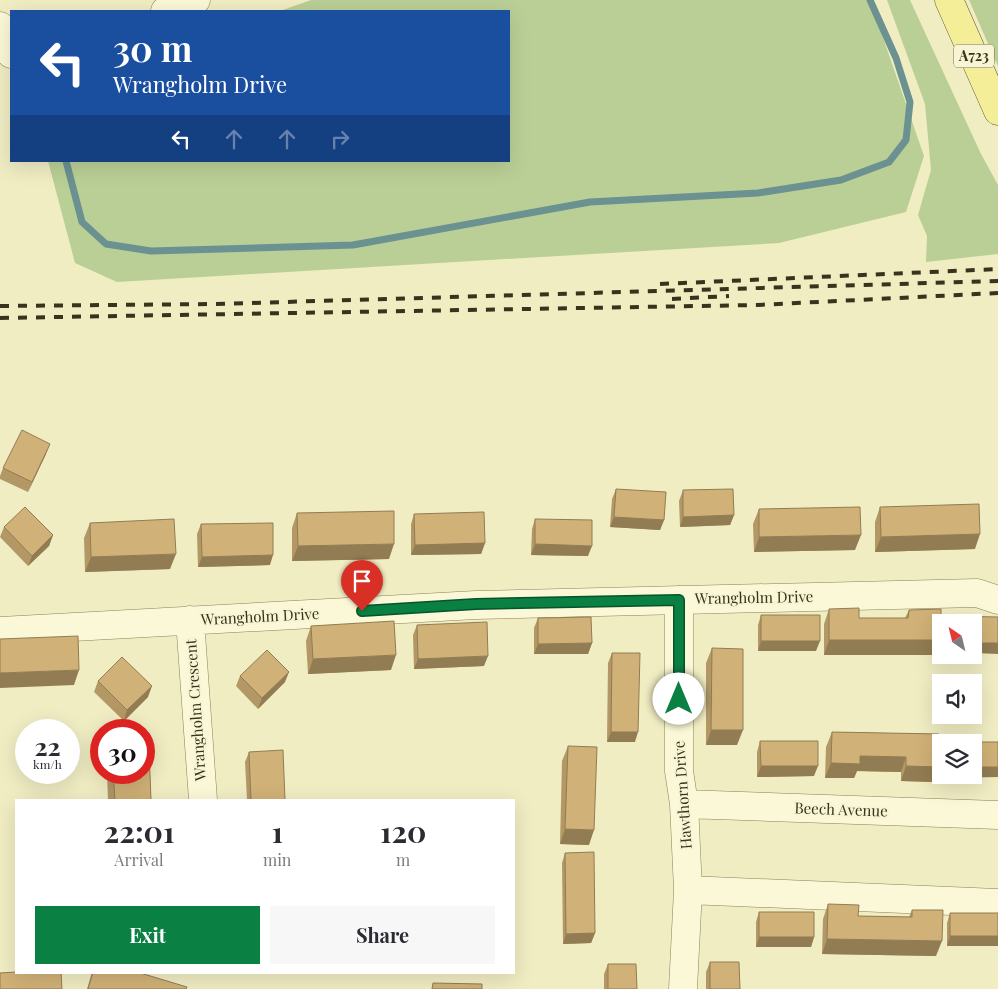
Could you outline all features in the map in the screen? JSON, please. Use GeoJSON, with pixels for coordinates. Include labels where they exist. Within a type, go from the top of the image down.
{"type":"FeatureCollection","features":[{"type":"Feature","properties":{"kind":"main road","name":"A723"},"geometry":{"type":"LineString","coordinates":[[949,0],[998,111]]}},
{"type":"Feature","properties":{"kind":"street"},"geometry":{"type":"LineString","coordinates":[[168,10],[196,0]]}},
{"type":"Feature","properties":{"kind":"street"},"geometry":{"type":"LineString","coordinates":[[0,26],[10,51]]}},
{"type":"Feature","properties":{"kind":"street","name":"Wrangholm Drive"},"geometry":{"type":"LineString","coordinates":[[0,631],[476,604],[977,593],[998,600]]}},
{"type":"Feature","properties":{"kind":"street","name":"Hawthorn Drive"},"geometry":{"type":"LineString","coordinates":[[679,600],[679,771],[684,804],[688,890],[682,989]]}},
{"type":"Feature","properties":{"kind":"street","name":"Wrangholm Crescent"},"geometry":{"type":"LineString","coordinates":[[190,620],[203,799]]}},
{"type":"Feature","properties":{"kind":"street","name":"Beech Avenue"},"geometry":{"type":"LineString","coordinates":[[684,804],[998,815]]}},
{"type":"Feature","properties":{"kind":"street"},"geometry":{"type":"LineString","coordinates":[[688,890],[998,903]]}},
{"type":"Feature","properties":{"kind":"green space"},"geometry":{"type":"Polygon","coordinates":[[[311,0],[870,0],[924,156],[906,212],[779,243],[117,282],[75,263],[48,162],[510,162],[510,10],[283,10],[311,0]]]}},
{"type":"Feature","properties":{"kind":"green space"},"geometry":{"type":"Polygon","coordinates":[[[887,0],[910,0],[981,154],[998,185],[998,254],[926,262],[927,236],[918,215],[931,170],[925,104],[887,0]]]}},
{"type":"Feature","properties":{"kind":"green space"},"geometry":{"type":"Polygon","coordinates":[[[969,0],[998,0],[998,66],[996,62],[969,0]]]}},
{"type":"Feature","properties":{"kind":"building"},"geometry":{"type":"Polygon","coordinates":[[[22,430],[50,444],[32,482],[3,468],[22,430]]]}},
{"type":"Feature","properties":{"kind":"building"},"geometry":{"type":"Polygon","coordinates":[[[616,489],[666,492],[664,520],[614,517],[616,489]]]}},
{"type":"Feature","properties":{"kind":"building"},"geometry":{"type":"Polygon","coordinates":[[[733,489],[734,515],[683,517],[683,490],[733,489]]]}},
{"type":"Feature","properties":{"kind":"building"},"geometry":{"type":"Polygon","coordinates":[[[979,504],[980,534],[881,537],[880,507],[979,504]]]}},
{"type":"Feature","properties":{"kind":"building"},"geometry":{"type":"Polygon","coordinates":[[[25,507],[53,535],[32,556],[4,527],[25,507]]]}},
{"type":"Feature","properties":{"kind":"building"},"geometry":{"type":"Polygon","coordinates":[[[860,507],[861,535],[759,537],[759,509],[860,507]]]}},
{"type":"Feature","properties":{"kind":"building"},"geometry":{"type":"Polygon","coordinates":[[[394,511],[394,544],[298,546],[297,513],[394,511]]]}},
{"type":"Feature","properties":{"kind":"building"},"geometry":{"type":"Polygon","coordinates":[[[484,512],[485,543],[415,545],[414,514],[484,512]]]}},
{"type":"Feature","properties":{"kind":"building"},"geometry":{"type":"Polygon","coordinates":[[[174,519],[176,554],[91,557],[90,523],[174,519]]]}},
{"type":"Feature","properties":{"kind":"building"},"geometry":{"type":"Polygon","coordinates":[[[535,519],[592,520],[592,546],[535,544],[535,519]]]}},
{"type":"Feature","properties":{"kind":"building"},"geometry":{"type":"Polygon","coordinates":[[[273,523],[273,555],[202,557],[201,524],[273,523]]]}},
{"type":"Feature","properties":{"kind":"building"},"geometry":{"type":"Polygon","coordinates":[[[859,608],[859,618],[908,618],[909,610],[941,609],[941,614],[932,614],[932,640],[829,640],[829,609],[859,608]]]}},
{"type":"Feature","properties":{"kind":"building"},"geometry":{"type":"Polygon","coordinates":[[[761,615],[820,615],[820,641],[761,641],[761,615]]]}},
{"type":"Feature","properties":{"kind":"building"},"geometry":{"type":"Polygon","coordinates":[[[591,617],[592,643],[538,644],[538,618],[591,617]]]}},
{"type":"Feature","properties":{"kind":"building"},"geometry":{"type":"Polygon","coordinates":[[[982,617],[998,617],[998,643],[982,643],[982,617]]]}},
{"type":"Feature","properties":{"kind":"building"},"geometry":{"type":"Polygon","coordinates":[[[394,621],[396,655],[313,659],[311,626],[394,621]]]}},
{"type":"Feature","properties":{"kind":"building"},"geometry":{"type":"Polygon","coordinates":[[[487,622],[488,656],[418,659],[417,625],[487,622]]]}},
{"type":"Feature","properties":{"kind":"building"},"geometry":{"type":"Polygon","coordinates":[[[78,636],[79,670],[0,673],[0,639],[78,636]]]}},
{"type":"Feature","properties":{"kind":"building"},"geometry":{"type":"Polygon","coordinates":[[[712,648],[743,649],[743,730],[711,730],[712,648]]]}},
{"type":"Feature","properties":{"kind":"building"},"geometry":{"type":"Polygon","coordinates":[[[267,650],[289,672],[262,698],[240,676],[267,650]]]}},
{"type":"Feature","properties":{"kind":"building"},"geometry":{"type":"Polygon","coordinates":[[[612,653],[640,653],[638,732],[611,732],[612,653]]]}},
{"type":"Feature","properties":{"kind":"building"},"geometry":{"type":"Polygon","coordinates":[[[122,657],[152,686],[127,710],[98,681],[122,657]]]}},
{"type":"Feature","properties":{"kind":"building"},"geometry":{"type":"Polygon","coordinates":[[[832,732],[939,734],[932,734],[932,767],[906,766],[906,757],[860,756],[860,764],[831,763],[832,732]]]}},
{"type":"Feature","properties":{"kind":"building"},"geometry":{"type":"Polygon","coordinates":[[[760,741],[818,741],[818,766],[761,766],[760,741]]]}},
{"type":"Feature","properties":{"kind":"building"},"geometry":{"type":"Polygon","coordinates":[[[982,742],[998,742],[998,767],[982,767],[982,742]]]}},
{"type":"Feature","properties":{"kind":"building"},"geometry":{"type":"Polygon","coordinates":[[[568,746],[597,747],[594,830],[565,829],[568,746]]]}},
{"type":"Feature","properties":{"kind":"building"},"geometry":{"type":"Polygon","coordinates":[[[283,750],[285,799],[251,799],[249,752],[283,750]]]}},
{"type":"Feature","properties":{"kind":"building"},"geometry":{"type":"Polygon","coordinates":[[[114,784],[150,784],[151,799],[115,799],[114,784]]]}},
{"type":"Feature","properties":{"kind":"building"},"geometry":{"type":"Polygon","coordinates":[[[594,852],[595,933],[566,934],[565,853],[594,852]]]}},
{"type":"Feature","properties":{"kind":"building"},"geometry":{"type":"Polygon","coordinates":[[[828,904],[859,905],[858,916],[912,917],[912,910],[943,910],[942,941],[827,939],[828,904]]]}},
{"type":"Feature","properties":{"kind":"building"},"geometry":{"type":"Polygon","coordinates":[[[759,912],[814,912],[814,937],[759,937],[759,912]]]}},
{"type":"Feature","properties":{"kind":"building"},"geometry":{"type":"Polygon","coordinates":[[[950,913],[998,913],[998,936],[950,936],[950,913]]]}},
{"type":"Feature","properties":{"kind":"building"},"geometry":{"type":"Polygon","coordinates":[[[710,962],[739,962],[740,989],[710,989],[710,962]]]}},
{"type":"Feature","properties":{"kind":"building"},"geometry":{"type":"Polygon","coordinates":[[[608,964],[636,964],[637,989],[608,989],[608,964]]]}},
{"type":"Feature","properties":{"kind":"building"},"geometry":{"type":"Polygon","coordinates":[[[0,973],[61,974],[62,989],[0,989],[0,973]]]}},
{"type":"Feature","properties":{"kind":"building"},"geometry":{"type":"Polygon","coordinates":[[[92,974],[144,974],[187,987],[186,989],[88,989],[92,974]]]}},
{"type":"Feature","properties":{"kind":"building"},"geometry":{"type":"Polygon","coordinates":[[[433,983],[482,984],[482,989],[432,989],[433,983]]]}},
{"type":"Feature","properties":{"kind":"waterway"},"geometry":{"type":"LineString","coordinates":[[66,162],[82,222],[106,244],[151,251],[353,245],[590,202],[758,193],[841,180],[889,162],[906,140],[910,102],[896,58],[870,0]]}},
{"type":"Feature","properties":{"kind":"railway"},"geometry":{"type":"LineString","coordinates":[[660,284],[998,269]]}},
{"type":"Feature","properties":{"kind":"railway"},"geometry":{"type":"LineString","coordinates":[[0,306],[216,304],[998,281]]}},
{"type":"Feature","properties":{"kind":"railway"},"geometry":{"type":"LineString","coordinates":[[0,318],[757,305],[998,293]]}},
{"type":"Feature","properties":{"kind":"railway"},"geometry":{"type":"LineString","coordinates":[[672,299],[729,296]]}},
{"type":"Feature","properties":{"kind":"route"},"geometry":{"type":"LineString","coordinates":[[362,611],[476,604],[679,600],[679,699]]}}]}
